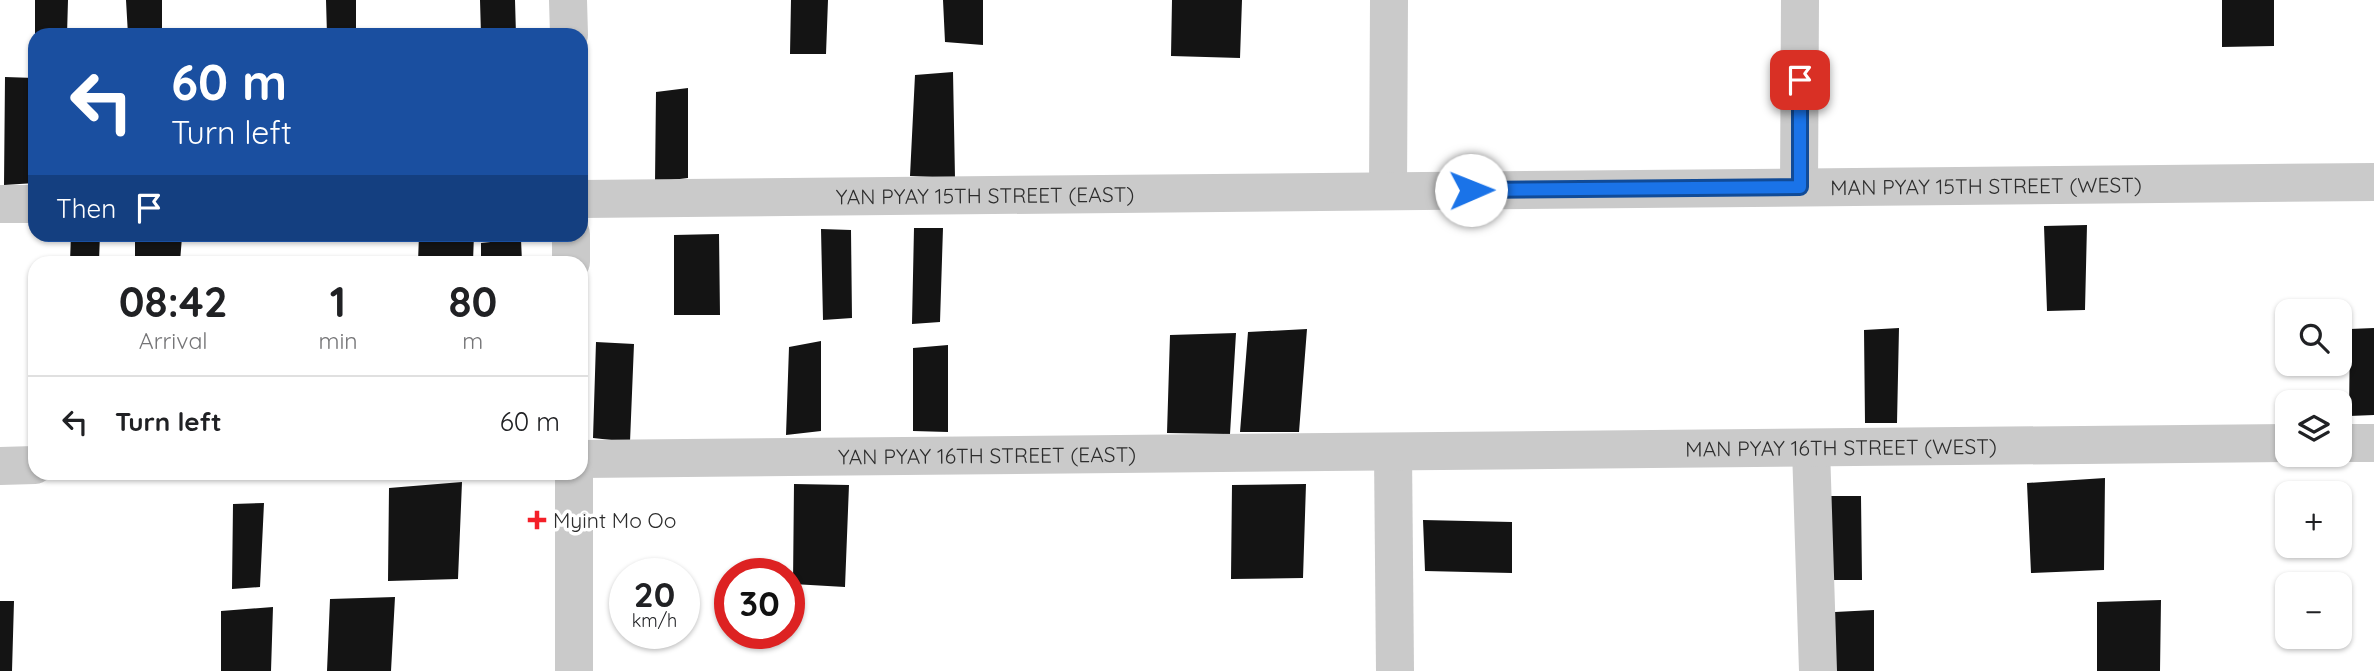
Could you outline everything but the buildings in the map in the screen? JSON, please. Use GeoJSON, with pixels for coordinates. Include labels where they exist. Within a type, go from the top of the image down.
{"type":"FeatureCollection","features":[{"type":"Feature","properties":{"kind":"street"},"geometry":{"type":"LineString","coordinates":[[568,0],[569,28]]}},
{"type":"Feature","properties":{"kind":"street"},"geometry":{"type":"LineString","coordinates":[[1388,191],[1389,0]]}},
{"type":"Feature","properties":{"kind":"street"},"geometry":{"type":"LineString","coordinates":[[1800,0],[1800,187]]}},
{"type":"Feature","properties":{"kind":"street","name":"MAN PYAY 15TH STREET (WEST)"},"geometry":{"type":"LineString","coordinates":[[1388,191],[2374,182]]}},
{"type":"Feature","properties":{"kind":"street","name":"YAN PYAY 15TH STREET (EAST)"},"geometry":{"type":"LineString","coordinates":[[588,199],[1388,191]]}},
{"type":"Feature","properties":{"kind":"street"},"geometry":{"type":"LineString","coordinates":[[0,204],[28,204]]}},
{"type":"Feature","properties":{"kind":"street","name":"MAN PYAY 16TH STREET (WEST)"},"geometry":{"type":"LineString","coordinates":[[1393,452],[2275,443]]}},
{"type":"Feature","properties":{"kind":"street"},"geometry":{"type":"LineString","coordinates":[[2352,443],[2374,443]]}},
{"type":"Feature","properties":{"kind":"street"},"geometry":{"type":"LineString","coordinates":[[1811,448],[1818,671]]}},
{"type":"Feature","properties":{"kind":"street"},"geometry":{"type":"LineString","coordinates":[[1393,452],[1395,671]]}},
{"type":"Feature","properties":{"kind":"street","name":"YAN PYAY 16TH STREET (EAST)"},"geometry":{"type":"LineString","coordinates":[[588,459],[1393,452]]}},
{"type":"Feature","properties":{"kind":"street"},"geometry":{"type":"LineString","coordinates":[[0,466],[28,465]]}},
{"type":"Feature","properties":{"kind":"street"},"geometry":{"type":"LineString","coordinates":[[574,480],[574,671]]}},
{"type":"Feature","properties":{"kind":"place","name":"Myint Mo Oo"},"geometry":{"type":"Point","coordinates":[537,520]}},
{"type":"Feature","properties":{"kind":"route"},"geometry":{"type":"LineString","coordinates":[[1471,190],[1800,187],[1800,80]]}}]}
